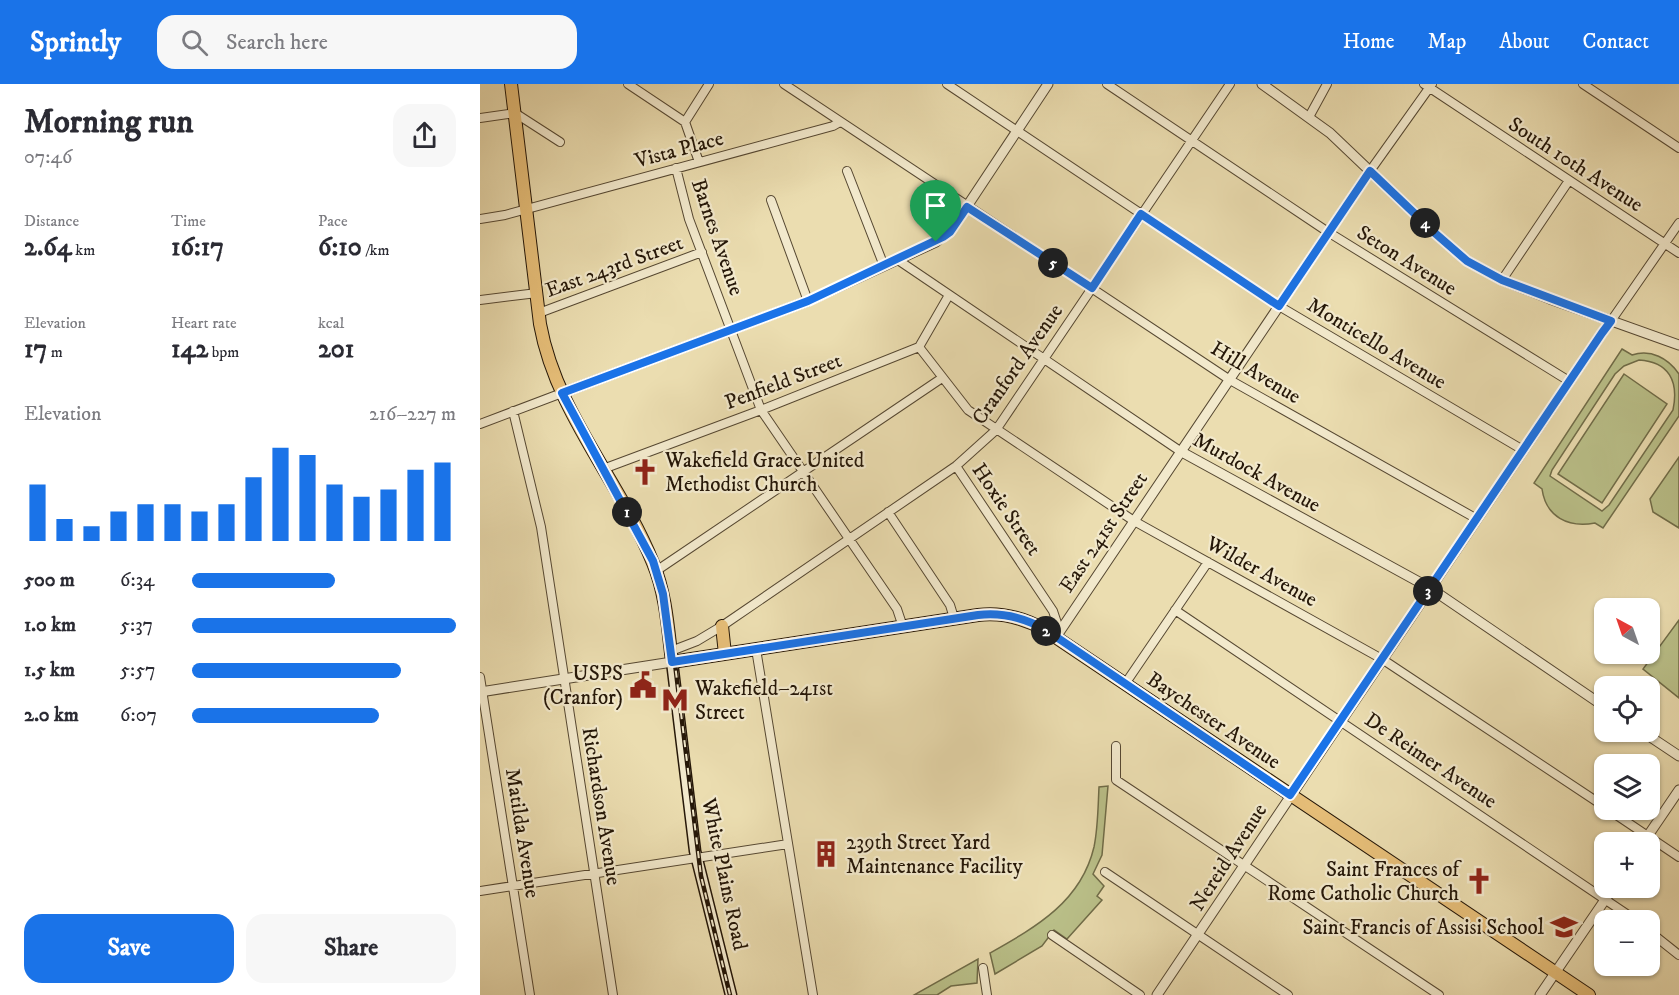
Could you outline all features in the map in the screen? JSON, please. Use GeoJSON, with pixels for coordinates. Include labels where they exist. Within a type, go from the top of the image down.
{"type":"FeatureCollection","features":[{"type":"Feature","properties":{"kind":"main road","name":"White Plains Road"},"geometry":{"type":"LineString","coordinates":[[512,84],[539,313],[547,352],[562,393],[639,533],[656,571],[665,604],[697,858],[731,995]]}},
{"type":"Feature","properties":{"kind":"main road"},"geometry":{"type":"LineString","coordinates":[[671,656],[725,654],[985,614],[1006,615],[1032,623],[1056,637]]}},
{"type":"Feature","properties":{"kind":"main road"},"geometry":{"type":"LineString","coordinates":[[722,626],[725,654]]}},
{"type":"Feature","properties":{"kind":"main road","name":"Baychester Avenue"},"geometry":{"type":"LineString","coordinates":[[1056,637],[1589,995]]}},
{"type":"Feature","properties":{"kind":"street"},"geometry":{"type":"LineString","coordinates":[[627,84],[685,122],[699,162]]}},
{"type":"Feature","properties":{"kind":"street"},"geometry":{"type":"LineString","coordinates":[[685,122],[709,84]]}},
{"type":"Feature","properties":{"kind":"street","name":"Hill Avenue"},"geometry":{"type":"LineString","coordinates":[[784,84],[1230,380],[1477,519]]}},
{"type":"Feature","properties":{"kind":"street","name":"Monticello Avenue"},"geometry":{"type":"LineString","coordinates":[[947,84],[1279,306],[1523,450]]}},
{"type":"Feature","properties":{"kind":"street"},"geometry":{"type":"LineString","coordinates":[[480,424],[808,301],[936,242],[950,232],[1048,84]]}},
{"type":"Feature","properties":{"kind":"street","name":"Seton Avenue"},"geometry":{"type":"LineString","coordinates":[[1107,84],[1328,232],[1569,381]]}},
{"type":"Feature","properties":{"kind":"street","name":"Cranford Avenue"},"geometry":{"type":"LineString","coordinates":[[671,656],[722,626],[956,466],[996,430],[1230,84]]}},
{"type":"Feature","properties":{"kind":"street"},"geometry":{"type":"LineString","coordinates":[[1262,84],[1330,133],[1467,261],[1502,280],[1679,345]]}},
{"type":"Feature","properties":{"kind":"street"},"geometry":{"type":"LineString","coordinates":[[1309,117],[1328,84]]}},
{"type":"Feature","properties":{"kind":"street"},"geometry":{"type":"LineString","coordinates":[[1583,84],[1679,148]]}},
{"type":"Feature","properties":{"kind":"street"},"geometry":{"type":"LineString","coordinates":[[1370,171],[1428,85]]}},
{"type":"Feature","properties":{"kind":"street","name":"South 10th Avenue"},"geometry":{"type":"LineString","coordinates":[[1428,85],[1568,182],[1679,253]]}},
{"type":"Feature","properties":{"kind":"street"},"geometry":{"type":"LineString","coordinates":[[480,118],[515,113],[560,142]]}},
{"type":"Feature","properties":{"kind":"street","name":"Vista Place"},"geometry":{"type":"LineString","coordinates":[[480,219],[505,215],[833,126],[840,122]]}},
{"type":"Feature","properties":{"kind":"street","name":"Barnes Avenue"},"geometry":{"type":"LineString","coordinates":[[676,168],[689,219],[761,410],[897,609],[903,627]]}},
{"type":"Feature","properties":{"kind":"street"},"geometry":{"type":"LineString","coordinates":[[847,171],[884,266]]}},
{"type":"Feature","properties":{"kind":"street","name":"East 241st Street"},"geometry":{"type":"LineString","coordinates":[[1056,637],[1370,171]]}},
{"type":"Feature","properties":{"kind":"street"},"geometry":{"type":"LineString","coordinates":[[1502,280],[1568,182]]}},
{"type":"Feature","properties":{"kind":"street"},"geometry":{"type":"LineString","coordinates":[[771,200],[808,301]]}},
{"type":"Feature","properties":{"kind":"street"},"geometry":{"type":"LineString","coordinates":[[1611,321],[1679,223]]}},
{"type":"Feature","properties":{"kind":"street","name":"East 243rd Street"},"geometry":{"type":"LineString","coordinates":[[539,313],[702,252]]}},
{"type":"Feature","properties":{"kind":"street","name":"Murdock Avenue"},"geometry":{"type":"LineString","coordinates":[[898,260],[1180,451],[1430,588],[1594,700]]}},
{"type":"Feature","properties":{"kind":"street","name":"East 243rd Street"},"geometry":{"type":"LineString","coordinates":[[480,300],[537,293]]}},
{"type":"Feature","properties":{"kind":"street"},"geometry":{"type":"LineString","coordinates":[[919,347],[949,295]]}},
{"type":"Feature","properties":{"kind":"street","name":"Nereid Avenue"},"geometry":{"type":"LineString","coordinates":[[1157,995],[1340,720],[1611,321]]}},
{"type":"Feature","properties":{"kind":"street","name":"Wilder Avenue"},"geometry":{"type":"LineString","coordinates":[[919,347],[968,410],[996,430],[1134,521],[1382,659],[1594,800]]}},
{"type":"Feature","properties":{"kind":"street","name":"Penfield Street"},"geometry":{"type":"LineString","coordinates":[[603,469],[761,410],[919,347]]}},
{"type":"Feature","properties":{"kind":"street"},"geometry":{"type":"LineString","coordinates":[[656,571],[942,378]]}},
{"type":"Feature","properties":{"kind":"street","name":"Richardson Avenue"},"geometry":{"type":"LineString","coordinates":[[513,411],[541,526],[613,995]]}},
{"type":"Feature","properties":{"kind":"street","name":"Hoxie Street"},"geometry":{"type":"LineString","coordinates":[[956,466],[1053,611],[1057,623],[1056,637]]}},
{"type":"Feature","properties":{"kind":"street"},"geometry":{"type":"LineString","coordinates":[[888,512],[950,605],[954,618]]}},
{"type":"Feature","properties":{"kind":"street"},"geometry":{"type":"LineString","coordinates":[[1125,684],[1208,562]]}},
{"type":"Feature","properties":{"kind":"street","name":"De Reimer Avenue"},"geometry":{"type":"LineString","coordinates":[[1175,610],[1620,910]]}},
{"type":"Feature","properties":{"kind":"street"},"geometry":{"type":"LineString","coordinates":[[756,649],[813,995]]}},
{"type":"Feature","properties":{"kind":"street"},"geometry":{"type":"LineString","coordinates":[[481,692],[564,679],[671,656]]}},
{"type":"Feature","properties":{"kind":"street","name":"Matilda Avenue"},"geometry":{"type":"LineString","coordinates":[[480,677],[530,995]]}},
{"type":"Feature","properties":{"kind":"street"},"geometry":{"type":"LineString","coordinates":[[1658,742],[1679,756]]}},
{"type":"Feature","properties":{"kind":"street"},"geometry":{"type":"LineString","coordinates":[[1116,746],[1116,780],[1439,995]]}},
{"type":"Feature","properties":{"kind":"street"},"geometry":{"type":"LineString","coordinates":[[1651,832],[1679,790]]}},
{"type":"Feature","properties":{"kind":"street"},"geometry":{"type":"LineString","coordinates":[[1621,820],[1636,832]]}},
{"type":"Feature","properties":{"kind":"street"},"geometry":{"type":"LineString","coordinates":[[480,891],[788,844]]}},
{"type":"Feature","properties":{"kind":"street"},"geometry":{"type":"LineString","coordinates":[[1660,847],[1679,857]]}},
{"type":"Feature","properties":{"kind":"street"},"geometry":{"type":"LineString","coordinates":[[1105,872],[1288,995]]}},
{"type":"Feature","properties":{"kind":"street"},"geometry":{"type":"LineString","coordinates":[[1540,995],[1605,899]]}},
{"type":"Feature","properties":{"kind":"street"},"geometry":{"type":"LineString","coordinates":[[1052,935],[1140,995]]}},
{"type":"Feature","properties":{"kind":"street"},"geometry":{"type":"LineString","coordinates":[[1660,940],[1679,955]]}},
{"type":"Feature","properties":{"kind":"street"},"geometry":{"type":"LineString","coordinates":[[983,968],[988,994]]}},
{"type":"Feature","properties":{"kind":"green space"},"geometry":{"type":"Polygon","coordinates":[[[1622,349],[1632,355],[1646,353],[1658,356],[1675,368],[1679,374],[1679,416],[1603,528],[1595,523],[1576,524],[1560,518],[1548,507],[1542,489],[1534,483],[1622,349]],[[1639,360],[1624,366],[1615,374],[1550,476],[1602,511],[1609,505],[1673,410],[1673,382],[1665,369],[1639,360]]]}},
{"type":"Feature","properties":{"kind":"green space"},"geometry":{"type":"Polygon","coordinates":[[[1624,374],[1667,404],[1602,503],[1558,474],[1624,374]]]}},
{"type":"Feature","properties":{"kind":"green space"},"geometry":{"type":"Polygon","coordinates":[[[1679,457],[1679,528],[1653,512],[1650,499],[1679,457]]]}},
{"type":"Feature","properties":{"kind":"green space"},"geometry":{"type":"Polygon","coordinates":[[[1679,620],[1679,698],[1660,683],[1660,676],[1652,676],[1643,669],[1647,664],[1660,664],[1660,646],[1679,620]]]}},
{"type":"Feature","properties":{"kind":"green space"},"geometry":{"type":"Polygon","coordinates":[[[1108,786],[1102,855],[1093,874],[1104,886],[1097,896],[1102,900],[1067,939],[1054,930],[1042,946],[995,974],[990,953],[1040,923],[1068,898],[1079,883],[1094,847],[1099,787],[1108,786]]]}},
{"type":"Feature","properties":{"kind":"green space"},"geometry":{"type":"Polygon","coordinates":[[[978,959],[977,983],[951,986],[937,995],[914,995],[978,959]]]}},
{"type":"Feature","properties":{"kind":"railway"},"geometry":{"type":"LineString","coordinates":[[669,615],[701,876],[730,995]]}},
{"type":"Feature","properties":{"kind":"place","name":"Wakefield Grace United Methodist Church"},"geometry":{"type":"Point","coordinates":[645,472]}},
{"type":"Feature","properties":{"kind":"place","name":"USPS (Cranfor)"},"geometry":{"type":"Point","coordinates":[643,685]}},
{"type":"Feature","properties":{"kind":"place","name":"Wakefield–241st Street"},"geometry":{"type":"Point","coordinates":[675,700]}},
{"type":"Feature","properties":{"kind":"place","name":"239th Street Yard Maintenance Facility"},"geometry":{"type":"Point","coordinates":[826,854]}},
{"type":"Feature","properties":{"kind":"place","name":"Saint Frances of Rome Catholic Church"},"geometry":{"type":"Point","coordinates":[1479,881]}},
{"type":"Feature","properties":{"kind":"place","name":"Saint Francis of Assisi School"},"geometry":{"type":"Point","coordinates":[1564,927]}},
{"type":"Feature","properties":{"kind":"route"},"geometry":{"type":"LineString","coordinates":[[1370,171],[1467,261],[1502,280],[1611,321],[1290,795],[1046,630],[1012,616],[985,614],[672,662],[663,594],[653,561],[562,393],[808,301],[936,242],[950,232],[967,207],[1092,288],[1141,214],[1279,306],[1370,171]]}}]}
